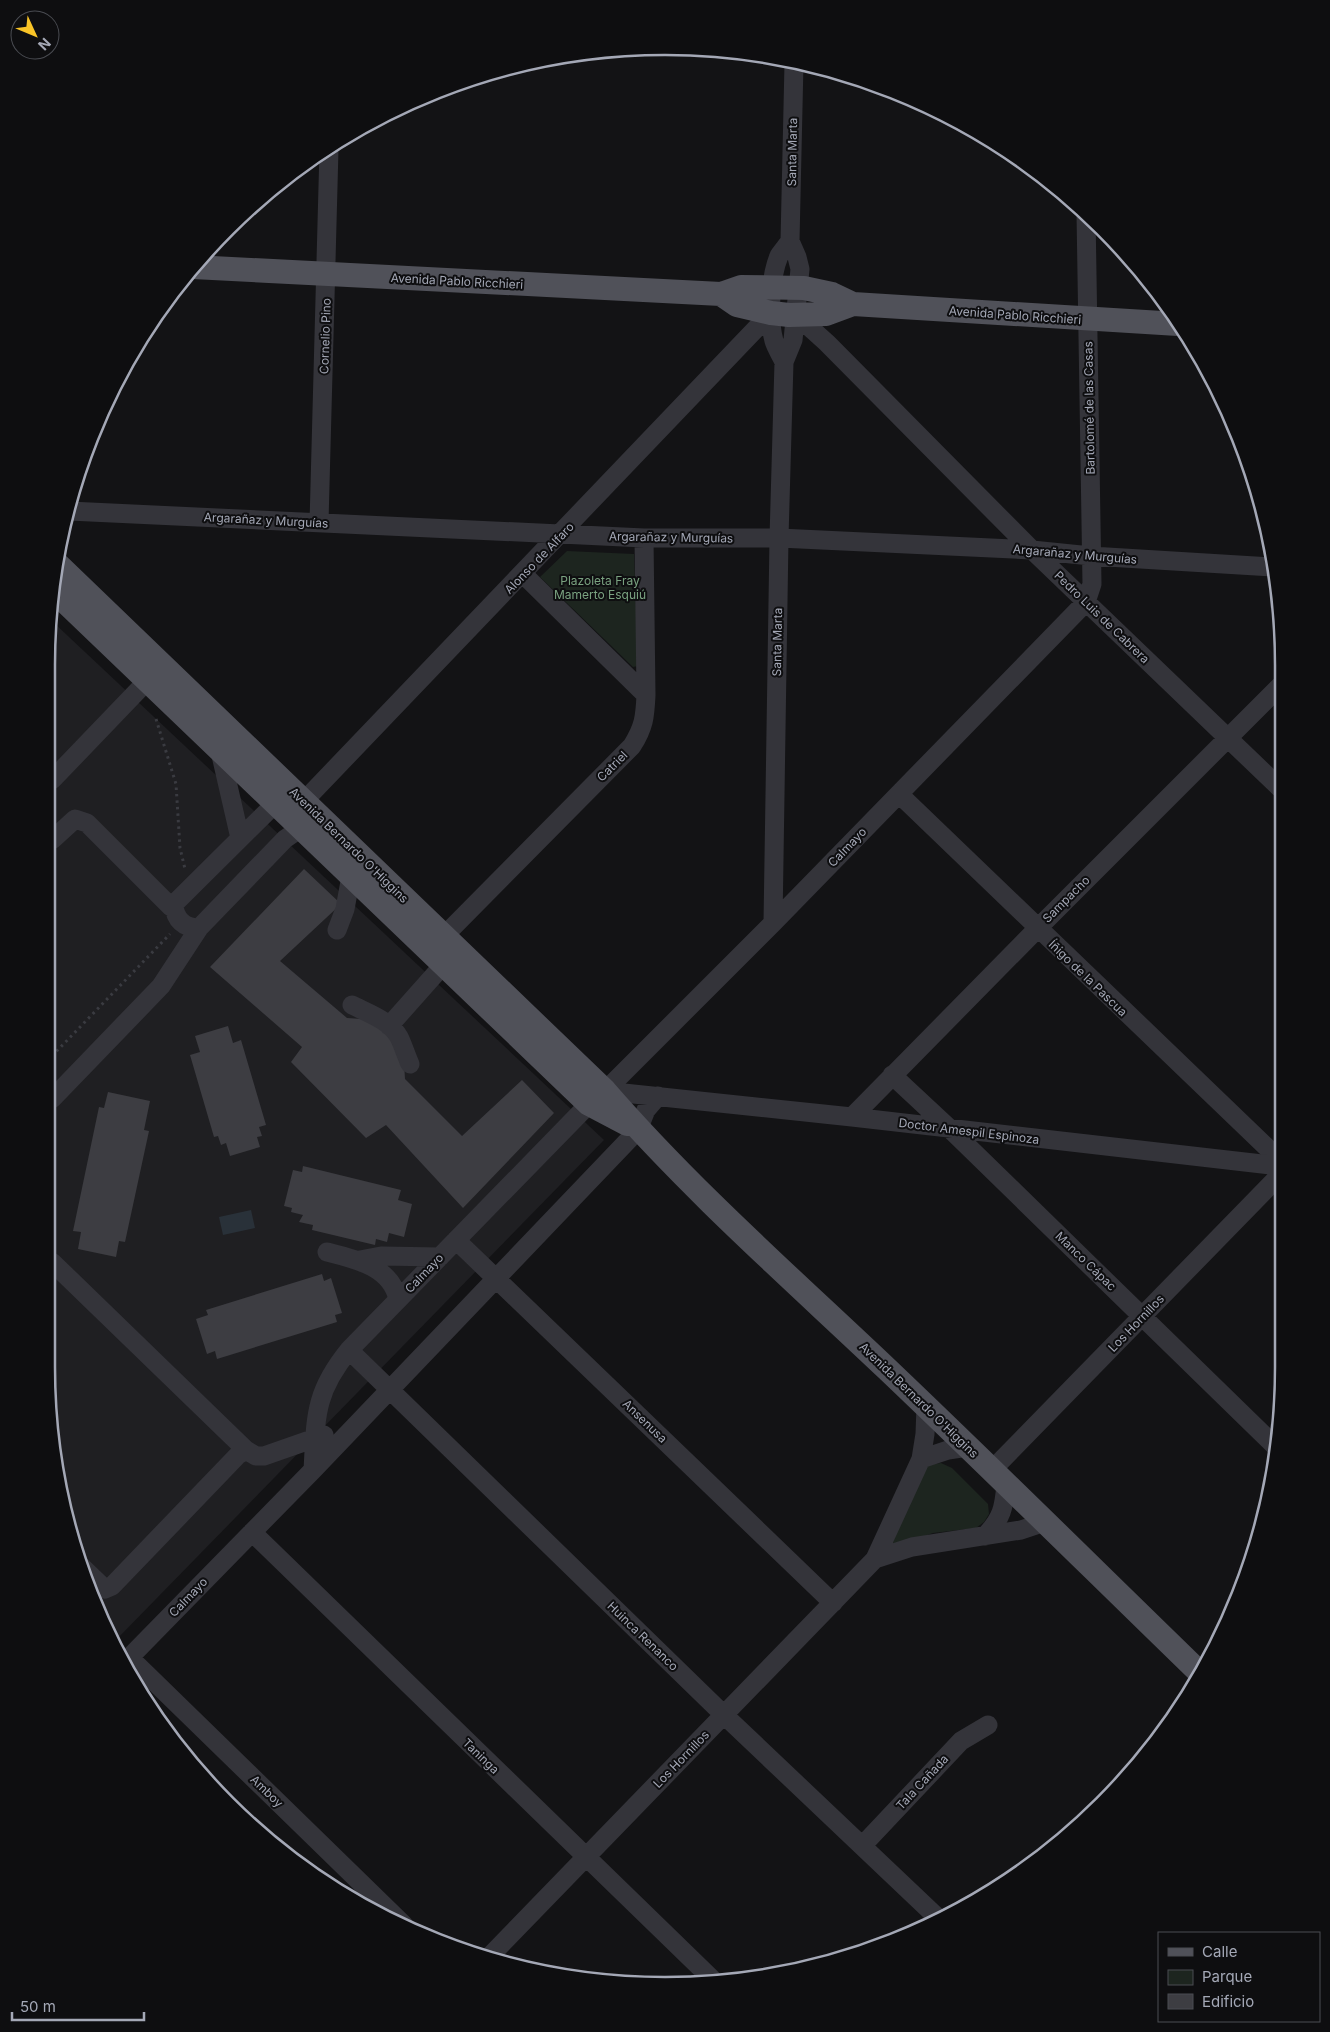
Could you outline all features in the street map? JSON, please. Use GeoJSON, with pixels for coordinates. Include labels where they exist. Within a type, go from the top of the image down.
{"type":"FeatureCollection","features":[{"type":"Feature","properties":{"kind":"main road","name":"Avenida Pablo Ricchieri"},"geometry":{"type":"LineString","coordinates":[[202,267],[721,294],[741,287],[772,286],[832,294],[853,304],[1170,324]]}},
{"type":"Feature","properties":{"kind":"main road","name":"Avenida Pablo Ricchieri"},"geometry":{"type":"LineString","coordinates":[[721,294],[737,305],[772,313],[796,315],[826,314],[853,304]]}},
{"type":"Feature","properties":{"kind":"main road","name":"Avenida Bernardo O'Higgins"},"geometry":{"type":"LineString","coordinates":[[63,570],[290,798],[448,950],[597,1098],[638,1130],[744,1234],[926,1406],[1195,1668]]}},
{"type":"Feature","properties":{"kind":"main road","name":"Avenida Bernardo O'Higgins"},"geometry":{"type":"LineString","coordinates":[[59,595],[220,751],[290,798],[301,828],[351,876],[448,950]]}},
{"type":"Feature","properties":{"kind":"street","name":"Santa Marta"},"geometry":{"type":"LineString","coordinates":[[773,923],[779,538],[784,362],[793,340],[800,269],[790,241],[794,69]]}},
{"type":"Feature","properties":{"kind":"street","name":"Cornelio Pino"},"geometry":{"type":"LineString","coordinates":[[319,523],[330,156]]}},
{"type":"Feature","properties":{"kind":"street","name":"Bartolomé de las Casas"},"geometry":{"type":"LineString","coordinates":[[1086,225],[1092,584],[1086,602]]}},
{"type":"Feature","properties":{"kind":"street","name":"Santa Marta"},"geometry":{"type":"LineString","coordinates":[[784,362],[774,341],[772,286],[780,254],[790,241]]}},
{"type":"Feature","properties":{"kind":"street","name":"Alonso de Alfaro"},"geometry":{"type":"LineString","coordinates":[[181,915],[195,883],[240,838],[290,798],[523,574],[772,313]]}},
{"type":"Feature","properties":{"kind":"street","name":"Pedro Luis de Cabrera"},"geometry":{"type":"LineString","coordinates":[[796,315],[827,343],[1032,550],[1275,783]]}},
{"type":"Feature","properties":{"kind":"street","name":"Argarañaz y Murguías"},"geometry":{"type":"LineString","coordinates":[[75,511],[644,538],[779,538],[1032,550],[1091,556],[1267,567]]}},
{"type":"Feature","properties":{"kind":"street","name":"Catriel"},"geometry":{"type":"LineString","coordinates":[[388,1026],[448,950],[632,746],[641,731],[645,717],[646,695],[644,538]]}},
{"type":"Feature","properties":{"kind":"street"},"geometry":{"type":"LineString","coordinates":[[523,574],[646,695]]}},
{"type":"Feature","properties":{"kind":"street","name":"Calmayo"},"geometry":{"type":"LineString","coordinates":[[313,1470],[317,1411],[325,1386],[334,1369],[349,1350],[597,1098],[773,923],[1086,602]]}},
{"type":"Feature","properties":{"kind":"street"},"geometry":{"type":"LineString","coordinates":[[55,777],[147,681]]}},
{"type":"Feature","properties":{"kind":"street","name":"Sampacho"},"geometry":{"type":"LineString","coordinates":[[852,1117],[1275,691]]}},
{"type":"Feature","properties":{"kind":"street"},"geometry":{"type":"LineString","coordinates":[[220,751],[240,838]]}},
{"type":"Feature","properties":{"kind":"street","name":"Íñigo de la Pascua"},"geometry":{"type":"LineString","coordinates":[[898,794],[1275,1155]]}},
{"type":"Feature","properties":{"kind":"street"},"geometry":{"type":"LineString","coordinates":[[55,837],[75,819],[87,823],[181,915]]}},
{"type":"Feature","properties":{"kind":"street"},"geometry":{"type":"LineString","coordinates":[[55,1096],[161,986],[181,915],[301,828]]}},
{"type":"Feature","properties":{"kind":"street"},"geometry":{"type":"LineString","coordinates":[[337,930],[345,909],[351,876]]}},
{"type":"Feature","properties":{"kind":"street"},"geometry":{"type":"LineString","coordinates":[[352,1005],[381,1020],[398,1036],[410,1064]]}},
{"type":"Feature","properties":{"kind":"street","name":"Manco Cápac"},"geometry":{"type":"LineString","coordinates":[[892,1075],[1271,1441]]}},
{"type":"Feature","properties":{"kind":"street"},"geometry":{"type":"LineString","coordinates":[[638,1130],[646,1110],[658,1096]]}},
{"type":"Feature","properties":{"kind":"street","name":"Doctor Amespil Espinoza"},"geometry":{"type":"LineString","coordinates":[[597,1098],[658,1096],[1275,1165]]}},
{"type":"Feature","properties":{"kind":"street","name":"Calmayo"},"geometry":{"type":"LineString","coordinates":[[129,1657],[313,1470],[638,1130]]}},
{"type":"Feature","properties":{"kind":"street","name":"Los Hornillos"},"geometry":{"type":"LineString","coordinates":[[999,1477],[1142,1316],[1275,1180]]}},
{"type":"Feature","properties":{"kind":"street","name":"Ansenusa"},"geometry":{"type":"LineString","coordinates":[[456,1240],[833,1603]]}},
{"type":"Feature","properties":{"kind":"street"},"geometry":{"type":"LineString","coordinates":[[327,1252],[360,1260],[387,1277],[396,1290],[398,1300]]}},
{"type":"Feature","properties":{"kind":"street"},"geometry":{"type":"LineString","coordinates":[[360,1260],[381,1256],[440,1257]]}},
{"type":"Feature","properties":{"kind":"street"},"geometry":{"type":"LineString","coordinates":[[55,1265],[246,1450],[256,1456],[264,1456],[289,1448],[358,1423]]}},
{"type":"Feature","properties":{"kind":"street","name":"Huinca Renanco"},"geometry":{"type":"LineString","coordinates":[[349,1350],[724,1715],[934,1914]]}},
{"type":"Feature","properties":{"kind":"street","name":"Los Hornillos"},"geometry":{"type":"LineString","coordinates":[[494,1952],[875,1560],[921,1459],[926,1434],[926,1406]]}},
{"type":"Feature","properties":{"kind":"street"},"geometry":{"type":"LineString","coordinates":[[921,1459],[948,1450],[968,1447]]}},
{"type":"Feature","properties":{"kind":"street"},"geometry":{"type":"LineString","coordinates":[[289,1448],[313,1470]]}},
{"type":"Feature","properties":{"kind":"street"},"geometry":{"type":"LineString","coordinates":[[92,1577],[105,1589],[112,1586],[238,1454],[246,1450]]}},
{"type":"Feature","properties":{"kind":"street"},"geometry":{"type":"LineString","coordinates":[[985,1536],[997,1522],[1004,1508],[999,1477]]}},
{"type":"Feature","properties":{"kind":"street","name":"Los Hornillos"},"geometry":{"type":"LineString","coordinates":[[875,1560],[912,1547],[1022,1530],[1045,1522]]}},
{"type":"Feature","properties":{"kind":"street","name":"Taninga"},"geometry":{"type":"LineString","coordinates":[[252,1532],[709,1976]]}},
{"type":"Feature","properties":{"kind":"street","name":"Amboy"},"geometry":{"type":"LineString","coordinates":[[133,1665],[389,1911]]}},
{"type":"Feature","properties":{"kind":"street","name":"Tala Cañada"},"geometry":{"type":"LineString","coordinates":[[862,1846],[961,1741],[988,1725]]}},
{"type":"Feature","properties":{"kind":"path"},"geometry":{"type":"LineString","coordinates":[[156,718],[176,784],[180,848],[187,875],[195,883]]}},
{"type":"Feature","properties":{"kind":"path"},"geometry":{"type":"LineString","coordinates":[[55,1053],[181,915]]}},
{"type":"Feature","properties":{"kind":"shaded area"},"geometry":{"type":"Polygon","coordinates":[[[56,625],[604,1140],[118,1638],[87,1563],[76,1525],[60,1447],[56,1407],[56,625]]]}},
{"type":"Feature","properties":{"kind":"shaded area"},"geometry":{"type":"Polygon","coordinates":[[[251,1210],[255,1228],[223,1235],[219,1217],[251,1210]]]}},
{"type":"Feature","properties":{"kind":"green space","name":"Plazoleta Fray Mamerto Esquiú"},"geometry":{"type":"Polygon","coordinates":[[[567,551],[634,554],[638,666],[633,667],[540,577],[567,551]]]}},
{"type":"Feature","properties":{"kind":"green space"},"geometry":{"type":"Polygon","coordinates":[[[941,1463],[952,1468],[988,1504],[989,1514],[984,1522],[976,1528],[933,1533],[891,1548],[917,1475],[928,1465],[941,1463]]]}},
{"type":"Feature","properties":{"kind":"building"},"geometry":{"type":"Polygon","coordinates":[[[304,869],[341,904],[280,961],[347,1018],[379,1023],[398,1041],[404,1063],[405,1079],[462,1136],[522,1080],[554,1113],[463,1208],[386,1125],[366,1138],[291,1062],[302,1047],[210,967],[304,869]]]}},
{"type":"Feature","properties":{"kind":"building"},"geometry":{"type":"Polygon","coordinates":[[[228,1026],[233,1043],[241,1040],[266,1125],[259,1127],[262,1136],[257,1137],[260,1147],[230,1156],[226,1143],[221,1145],[218,1136],[214,1137],[190,1055],[200,1052],[195,1036],[228,1026]]]}},
{"type":"Feature","properties":{"kind":"building"},"geometry":{"type":"Polygon","coordinates":[[[108,1092],[150,1101],[144,1130],[149,1131],[125,1242],[119,1241],[116,1257],[78,1249],[81,1232],[73,1231],[99,1107],[104,1108],[108,1092]]]}},
{"type":"Feature","properties":{"kind":"building"},"geometry":{"type":"Polygon","coordinates":[[[303,1166],[401,1190],[398,1200],[412,1204],[404,1237],[389,1233],[387,1242],[376,1239],[375,1245],[312,1230],[313,1225],[299,1222],[303,1215],[291,1212],[292,1208],[284,1206],[293,1170],[302,1172],[303,1166]]]}},
{"type":"Feature","properties":{"kind":"building"},"geometry":{"type":"Polygon","coordinates":[[[322,1274],[324,1281],[331,1278],[342,1313],[335,1315],[337,1322],[217,1359],[215,1351],[207,1354],[196,1319],[208,1315],[206,1310],[322,1274]]]}}]}
